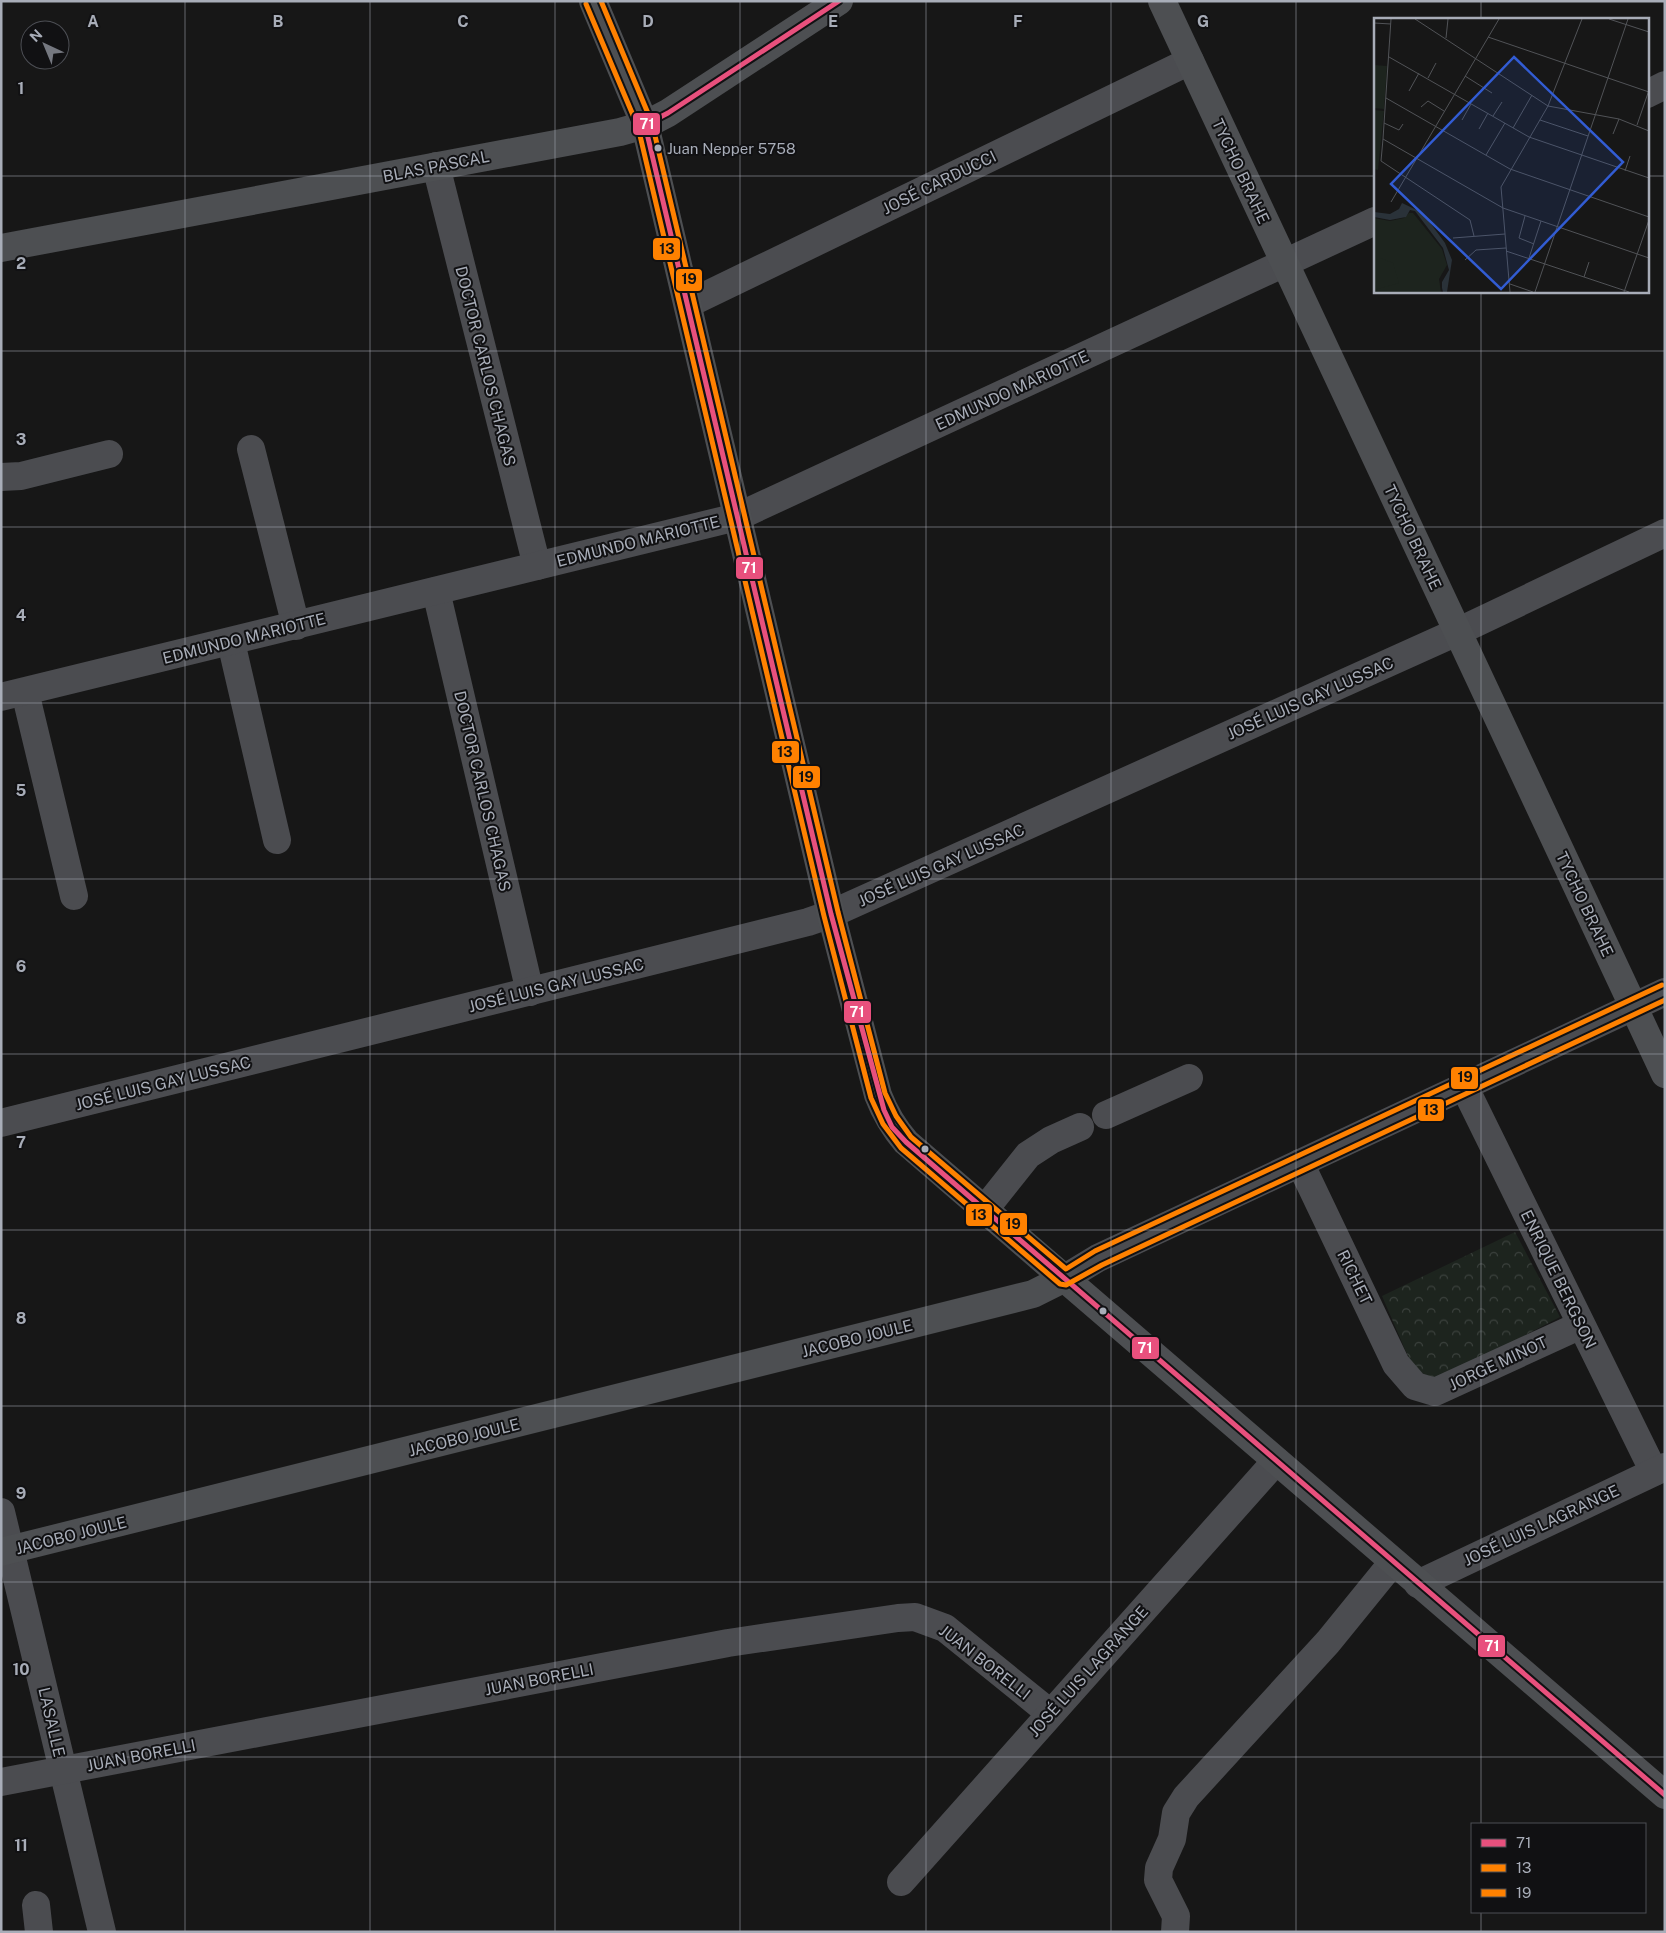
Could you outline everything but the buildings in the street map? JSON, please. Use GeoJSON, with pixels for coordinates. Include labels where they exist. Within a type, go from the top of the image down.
{"type":"FeatureCollection","features":[{"type":"Feature","properties":{"kind":"main road"},"geometry":{"type":"LineString","coordinates":[[593,1],[645,124],[831,914],[884,1110],[892,1127],[906,1142],[1665,1795]]}},
{"type":"Feature","properties":{"kind":"main road","name":"BLAS PASCAL"},"geometry":{"type":"LineString","coordinates":[[1,248],[620,132],[645,124],[668,113],[839,1]]}},
{"type":"Feature","properties":{"kind":"main road","name":"TYCHO BRAHE"},"geometry":{"type":"LineString","coordinates":[[1162,1],[1665,1074]]}},
{"type":"Feature","properties":{"kind":"main road","name":"JACOBO JOULE"},"geometry":{"type":"LineString","coordinates":[[6,1551],[1033,1294],[1065,1278]]}},
{"type":"Feature","properties":{"kind":"street","name":"JOSÉ CARDUCCI"},"geometry":{"type":"LineString","coordinates":[[688,304],[1190,61]]}},
{"type":"Feature","properties":{"kind":"street"},"geometry":{"type":"LineString","coordinates":[[1648,94],[1665,86]]}},
{"type":"Feature","properties":{"kind":"street","name":"DOCTOR CARLOS CHAGAS"},"geometry":{"type":"LineString","coordinates":[[436,166],[537,566]]}},
{"type":"Feature","properties":{"kind":"street","name":"EDMUNDO MARIOTTE"},"geometry":{"type":"LineString","coordinates":[[13,694],[737,517],[1374,221]]}},
{"type":"Feature","properties":{"kind":"street"},"geometry":{"type":"LineString","coordinates":[[251,449],[296,626]]}},
{"type":"Feature","properties":{"kind":"street"},"geometry":{"type":"LineString","coordinates":[[1,477],[21,476],[109,454]]}},
{"type":"Feature","properties":{"kind":"street","name":"JOSÉ LUIS GAY LUSSAC"},"geometry":{"type":"LineString","coordinates":[[1,1123],[808,922],[831,914],[1457,632],[1665,533]]}},
{"type":"Feature","properties":{"kind":"street","name":"DOCTOR CARLOS CHAGAS"},"geometry":{"type":"LineString","coordinates":[[436,591],[530,992]]}},
{"type":"Feature","properties":{"kind":"street"},"geometry":{"type":"LineString","coordinates":[[231,642],[277,840]]}},
{"type":"Feature","properties":{"kind":"street"},"geometry":{"type":"LineString","coordinates":[[13,694],[74,896]]}},
{"type":"Feature","properties":{"kind":"street","name":"JACOBO JOULE"},"geometry":{"type":"LineString","coordinates":[[1065,1278],[1098,1258],[1665,992]]}},
{"type":"Feature","properties":{"kind":"street"},"geometry":{"type":"LineString","coordinates":[[984,1209],[1028,1155],[1051,1140],[1080,1127],[1084,1132],[1097,1135],[1106,1128],[1108,1121],[1106,1115],[1188,1078]]}},
{"type":"Feature","properties":{"kind":"street","name":"ENRIQUE BERGSON"},"geometry":{"type":"LineString","coordinates":[[1464,1086],[1581,1325],[1659,1470]]}},
{"type":"Feature","properties":{"kind":"street","name":"RICHET"},"geometry":{"type":"LineString","coordinates":[[1300,1163],[1396,1364],[1415,1386]]}},
{"type":"Feature","properties":{"kind":"street","name":"JORGE MINOT"},"geometry":{"type":"LineString","coordinates":[[1415,1386],[1435,1392],[1581,1325]]}},
{"type":"Feature","properties":{"kind":"street","name":"JOSÉ LUIS LAGRANGE"},"geometry":{"type":"LineString","coordinates":[[900,1882],[1276,1461]]}},
{"type":"Feature","properties":{"kind":"street","name":"JOSÉ LUIS LAGRANGE"},"geometry":{"type":"LineString","coordinates":[[1418,1584],[1659,1470]]}},
{"type":"Feature","properties":{"kind":"street","name":"LASALLE"},"geometry":{"type":"LineString","coordinates":[[1,1512],[6,1551],[63,1770],[102,1932]]}},
{"type":"Feature","properties":{"kind":"street"},"geometry":{"type":"LineString","coordinates":[[1175,1932],[1176,1916],[1158,1880],[1159,1868],[1172,1839],[1176,1813],[1186,1797],[1328,1642],[1393,1562]]}},
{"type":"Feature","properties":{"kind":"street","name":"JUAN BORELLI"},"geometry":{"type":"LineString","coordinates":[[1,1782],[728,1643],[898,1618],[915,1617],[945,1628],[1050,1713]]}},
{"type":"Feature","properties":{"kind":"street"},"geometry":{"type":"LineString","coordinates":[[36,1905],[39,1932]]}},
{"type":"Feature","properties":{"kind":"green space"},"geometry":{"type":"Polygon","coordinates":[[[1515,1232],[1560,1317],[1437,1381],[1413,1368],[1382,1296],[1515,1232]]]}},
{"type":"Feature","properties":{"kind":"transit line","name":"19"},"geometry":{"type":"LineString","coordinates":[[601,1],[652,123],[838,912],[885,1093],[896,1116],[911,1137],[1066,1269],[1095,1251],[1662,985]]}},
{"type":"Feature","properties":{"kind":"transit line","name":"71"},"geometry":{"type":"LineString","coordinates":[[839,1],[668,113],[645,125],[831,914],[884,1110],[892,1127],[906,1142],[1665,1795]]}},
{"type":"Feature","properties":{"kind":"transit line","name":"13"},"geometry":{"type":"LineString","coordinates":[[586,4],[638,127],[824,916],[871,1098],[883,1124],[901,1148],[1060,1284],[1066,1285],[1102,1265],[1665,1000]]}},
{"type":"Feature","properties":{"kind":"place","name":"Juan Nepper 5758"},"geometry":{"type":"Point","coordinates":[658,148]}}]}
